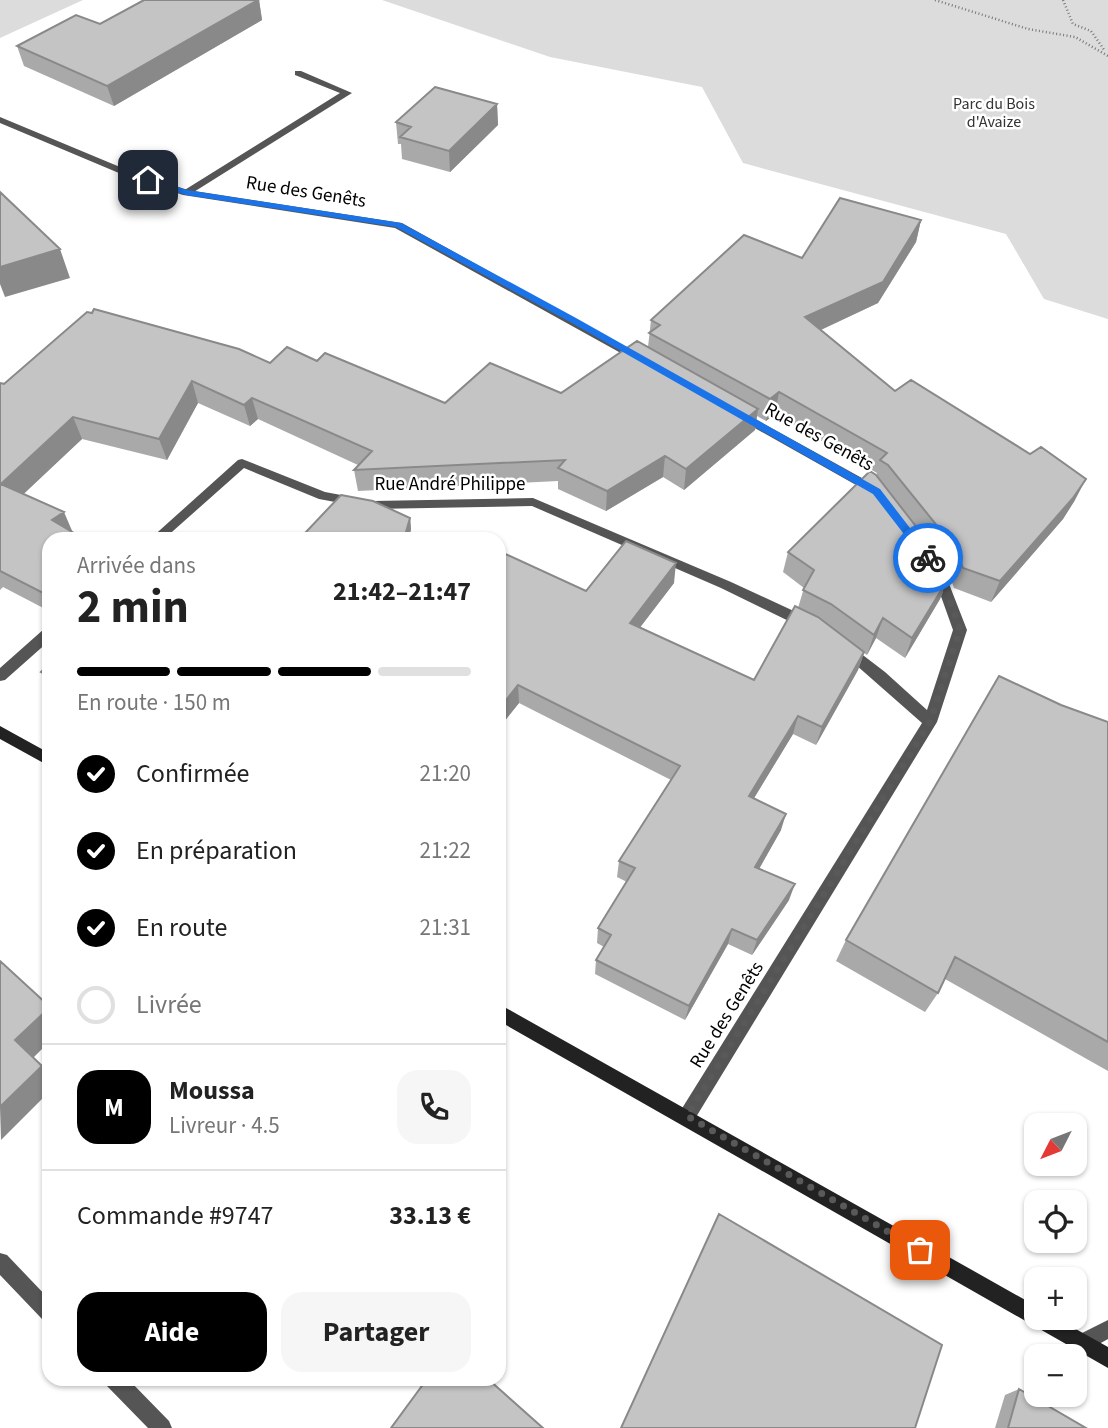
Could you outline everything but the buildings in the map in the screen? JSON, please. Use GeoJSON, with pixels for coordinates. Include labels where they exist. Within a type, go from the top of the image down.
{"type":"FeatureCollection","features":[{"type":"Feature","properties":{"kind":"street"},"geometry":{"type":"LineString","coordinates":[[186,192],[347,93],[298,73]]}},
{"type":"Feature","properties":{"kind":"street","name":"Rue des Genêts"},"geometry":{"type":"LineString","coordinates":[[0,120],[130,174],[186,192],[398,225],[658,368]]}},
{"type":"Feature","properties":{"kind":"street","name":"Rue des Genêts"},"geometry":{"type":"LineString","coordinates":[[731,409],[876,491],[884,502]]}},
{"type":"Feature","properties":{"kind":"street","name":"Rue André Philippe"},"geometry":{"type":"LineString","coordinates":[[164,532],[242,463],[323,496],[373,505],[533,502],[726,585],[819,630]]}},
{"type":"Feature","properties":{"kind":"street","name":"Rue des Genêts"},"geometry":{"type":"LineString","coordinates":[[687,1116],[930,722],[960,629],[940,573],[932,562]]}},
{"type":"Feature","properties":{"kind":"street"},"geometry":{"type":"LineString","coordinates":[[0,676],[42,639]]}},
{"type":"Feature","properties":{"kind":"street"},"geometry":{"type":"LineString","coordinates":[[839,645],[880,676],[930,722]]}},
{"type":"Feature","properties":{"kind":"street"},"geometry":{"type":"LineString","coordinates":[[0,732],[42,756]]}},
{"type":"Feature","properties":{"kind":"street"},"geometry":{"type":"LineString","coordinates":[[506,1016],[687,1116],[1024,1310]]}},
{"type":"Feature","properties":{"kind":"street"},"geometry":{"type":"LineString","coordinates":[[0,1262],[42,1305]]}},
{"type":"Feature","properties":{"kind":"street"},"geometry":{"type":"LineString","coordinates":[[1083,1343],[1108,1329]]}},
{"type":"Feature","properties":{"kind":"street"},"geometry":{"type":"LineString","coordinates":[[1060,1330],[1108,1358]]}},
{"type":"Feature","properties":{"kind":"street"},"geometry":{"type":"LineString","coordinates":[[121,1386],[162,1428]]}},
{"type":"Feature","properties":{"kind":"path"},"geometry":{"type":"LineString","coordinates":[[935,0],[1028,29],[1075,37],[1107,55]]}},
{"type":"Feature","properties":{"kind":"path"},"geometry":{"type":"LineString","coordinates":[[1063,0],[1073,24],[1091,32],[1107,55]]}},
{"type":"Feature","properties":{"kind":"green space"},"geometry":{"type":"Polygon","coordinates":[[[0,0],[83,0],[0,38],[0,0]]]}},
{"type":"Feature","properties":{"kind":"green space","name":"Parc du Bois d'Avaize"},"geometry":{"type":"Polygon","coordinates":[[[382,0],[1108,0],[1108,319],[1044,299],[1006,234],[743,163],[702,87],[550,57],[382,0]]]}},
{"type":"Feature","properties":{"kind":"way so far"},"geometry":{"type":"LineString","coordinates":[[920,1250],[687,1116],[930,722],[960,629],[940,573],[928,558]]}},
{"type":"Feature","properties":{"kind":"route"},"geometry":{"type":"LineString","coordinates":[[148,180],[186,192],[398,225],[876,491],[928,558]]}}]}
